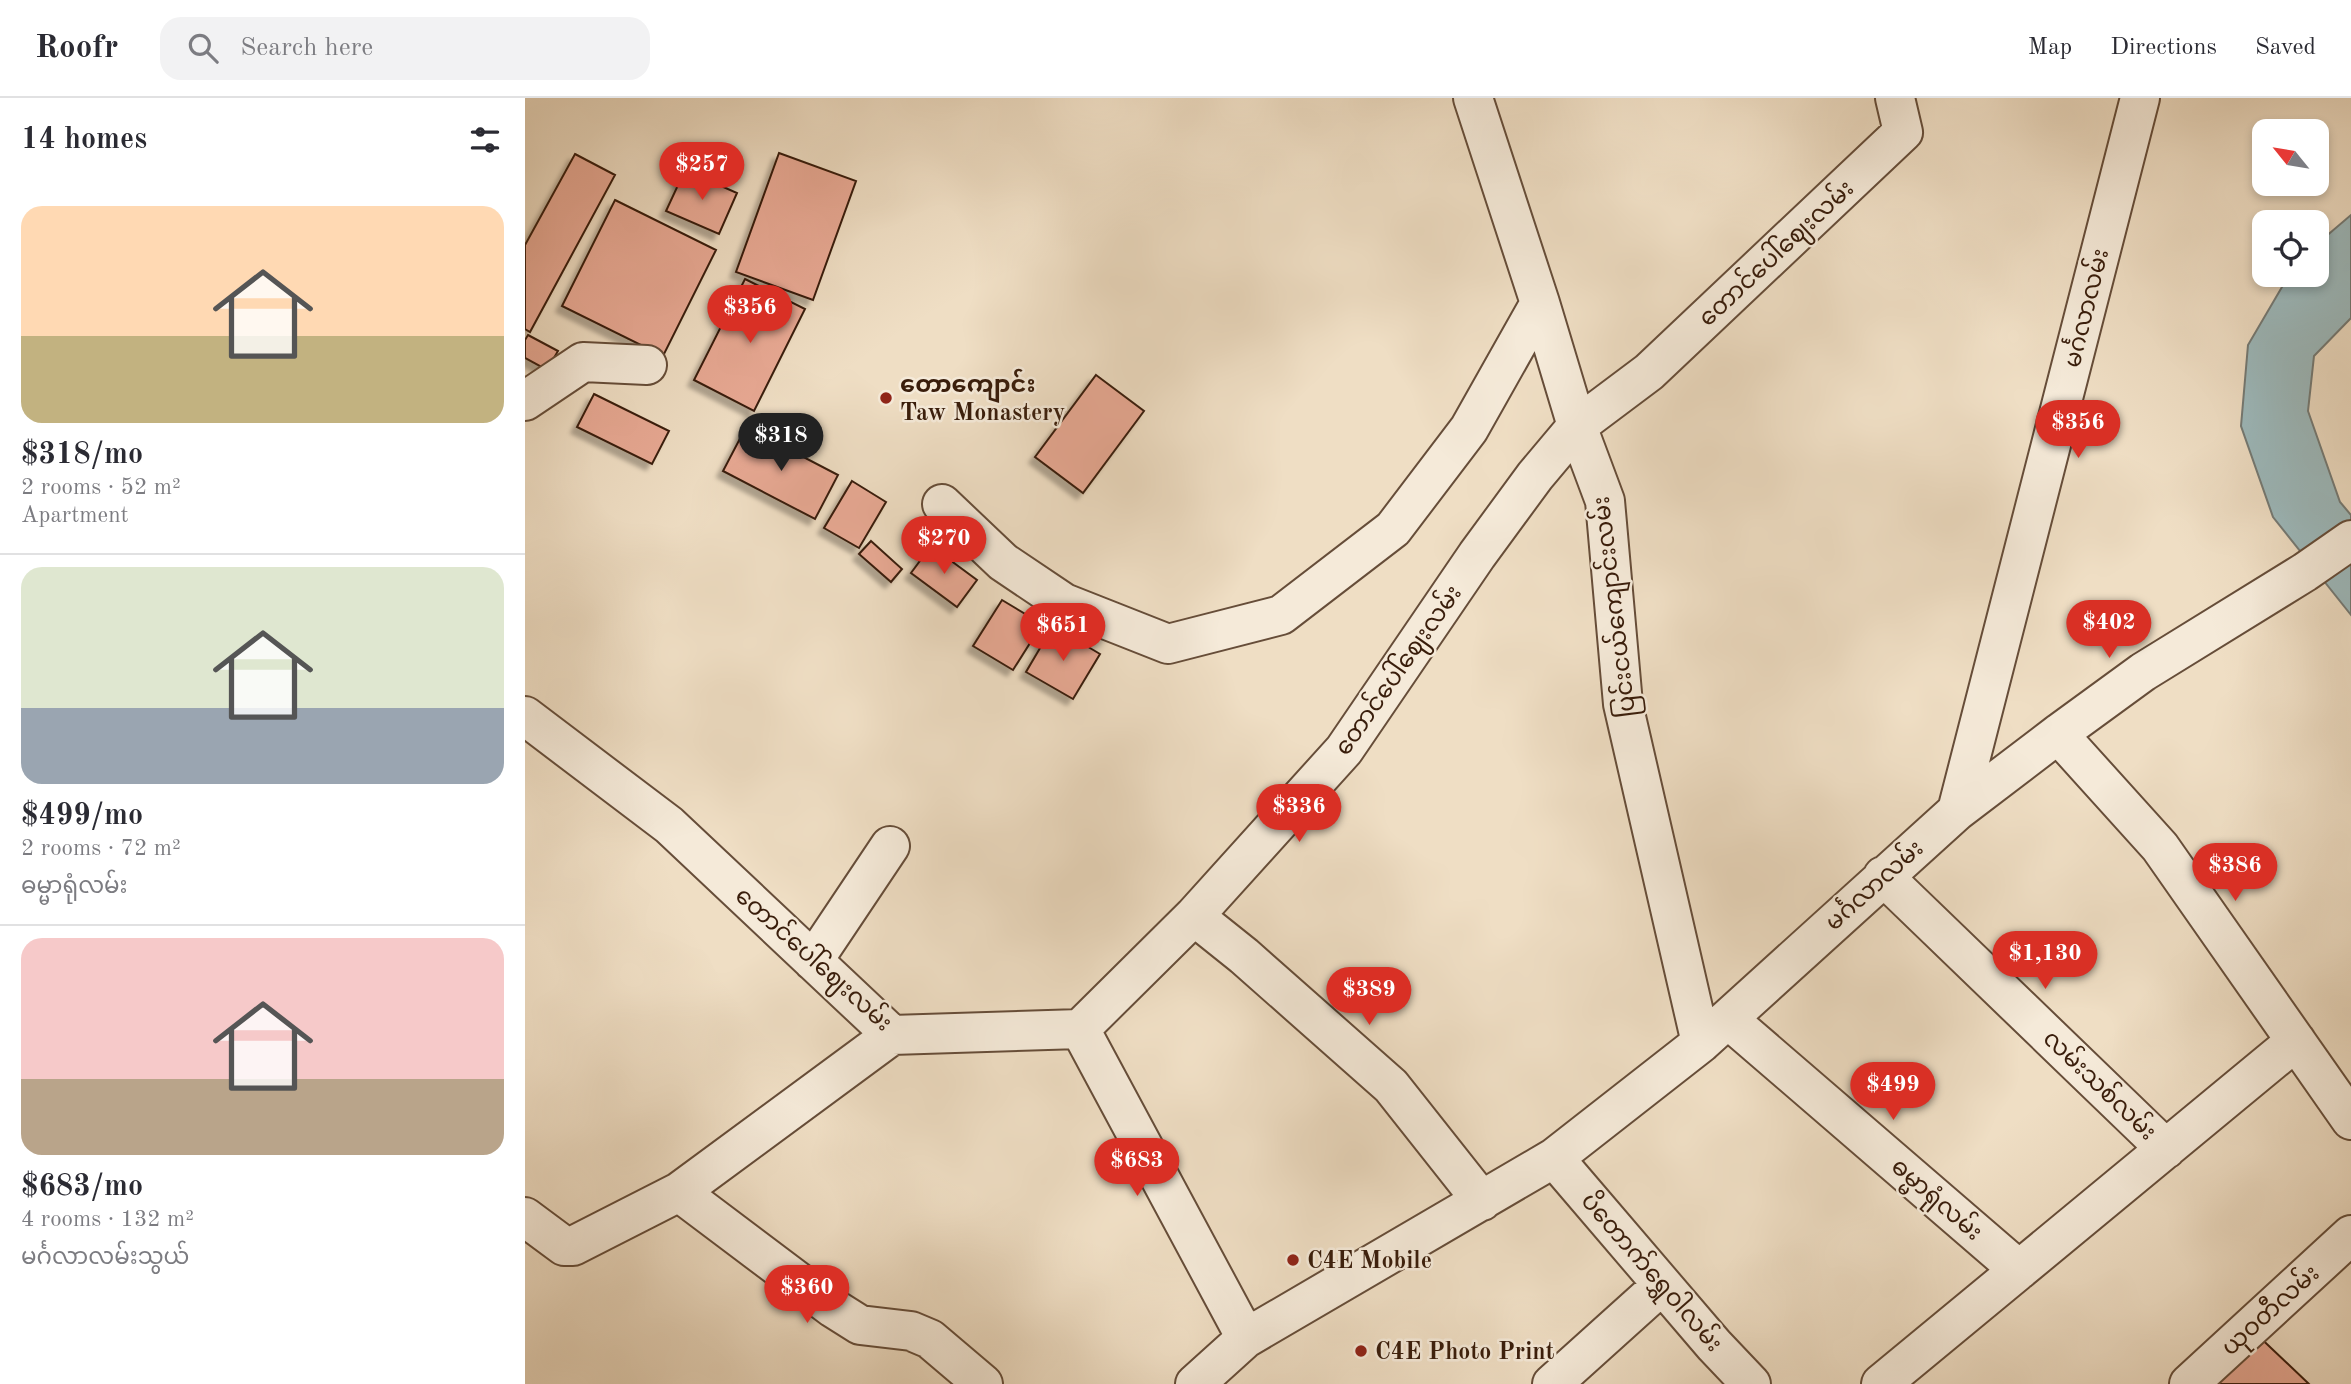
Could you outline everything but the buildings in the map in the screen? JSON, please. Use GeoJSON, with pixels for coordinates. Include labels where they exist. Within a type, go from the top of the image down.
{"type":"FeatureCollection","features":[{"type":"Feature","properties":{"kind":"street","name":"ပြင်းငယ်ကျောင်းလမ်း"},"geometry":{"type":"LineString","coordinates":[[1473,98],[1577,426],[1605,500],[1623,704],[1714,1031]]}},
{"type":"Feature","properties":{"kind":"street","name":"တောင်ပေါ်ဈေးလမ်း"},"geometry":{"type":"LineString","coordinates":[[525,716],[669,825],[892,1034],[1080,1029],[1194,916],[1344,750],[1477,555],[1577,426],[1649,372],[1903,132],[1895,98]]}},
{"type":"Feature","properties":{"kind":"street","name":"မင်္ဂလာလမ်း"},"geometry":{"type":"LineString","coordinates":[[1195,1384],[1247,1338],[1554,1158],[1714,1031],[1957,811],[2140,98]]}},
{"type":"Feature","properties":{"kind":"street"},"geometry":{"type":"LineString","coordinates":[[942,504],[1003,562],[1064,603],[1168,644],[1281,615],[1393,529],[1469,429],[1540,303]]}},
{"type":"Feature","properties":{"kind":"street"},"geometry":{"type":"LineString","coordinates":[[525,401],[583,362],[647,365]]}},
{"type":"Feature","properties":{"kind":"street"},"geometry":{"type":"LineString","coordinates":[[1957,811],[2143,672],[2305,572],[2351,540]]}},
{"type":"Feature","properties":{"kind":"street"},"geometry":{"type":"LineString","coordinates":[[2058,734],[2160,847],[2351,1120]]}},
{"type":"Feature","properties":{"kind":"street"},"geometry":{"type":"LineString","coordinates":[[813,961],[890,846]]}},
{"type":"Feature","properties":{"kind":"street","name":"လမ်းသစ်လမ်း"},"geometry":{"type":"LineString","coordinates":[[1883,876],[2166,1149]]}},
{"type":"Feature","properties":{"kind":"street"},"geometry":{"type":"LineString","coordinates":[[1194,916],[1244,956],[1391,1086],[1482,1201]]}},
{"type":"Feature","properties":{"kind":"street"},"geometry":{"type":"LineString","coordinates":[[1080,1029],[1247,1338]]}},
{"type":"Feature","properties":{"kind":"street","name":"ဓမ္မာရုံလမ်း"},"geometry":{"type":"LineString","coordinates":[[1714,1031],[2019,1270]]}},
{"type":"Feature","properties":{"kind":"street"},"geometry":{"type":"LineString","coordinates":[[525,1217],[569,1247],[679,1192],[892,1034]]}},
{"type":"Feature","properties":{"kind":"street"},"geometry":{"type":"LineString","coordinates":[[1881,1384],[2296,1041]]}},
{"type":"Feature","properties":{"kind":"street","name":"ပိတောက်ရွှေဝါလမ်း"},"geometry":{"type":"LineString","coordinates":[[1554,1158],[1751,1384]]}},
{"type":"Feature","properties":{"kind":"street"},"geometry":{"type":"LineString","coordinates":[[679,1192],[860,1325],[903,1330],[930,1339],[983,1384]]}},
{"type":"Feature","properties":{"kind":"street","name":"ယုဝတီလမ်း"},"geometry":{"type":"LineString","coordinates":[[2189,1384],[2351,1236]]}},
{"type":"Feature","properties":{"kind":"street"},"geometry":{"type":"LineString","coordinates":[[1552,1384],[1662,1285]]}},
{"type":"Feature","properties":{"kind":"water"},"geometry":{"type":"Polygon","coordinates":[[[2351,215],[2351,318],[2314,356],[2308,411],[2340,502],[2351,515],[2351,615],[2273,517],[2241,426],[2248,345],[2282,287],[2329,287],[2329,234],[2351,215]]]}},
{"type":"Feature","properties":{"kind":"place","name":"တောကျောင်း Taw Monastery"},"geometry":{"type":"Point","coordinates":[886,398]}},
{"type":"Feature","properties":{"kind":"place","name":"C4E Mobile"},"geometry":{"type":"Point","coordinates":[1293,1260]}},
{"type":"Feature","properties":{"kind":"place","name":"C4E Photo Print"},"geometry":{"type":"Point","coordinates":[1361,1351]}}]}
